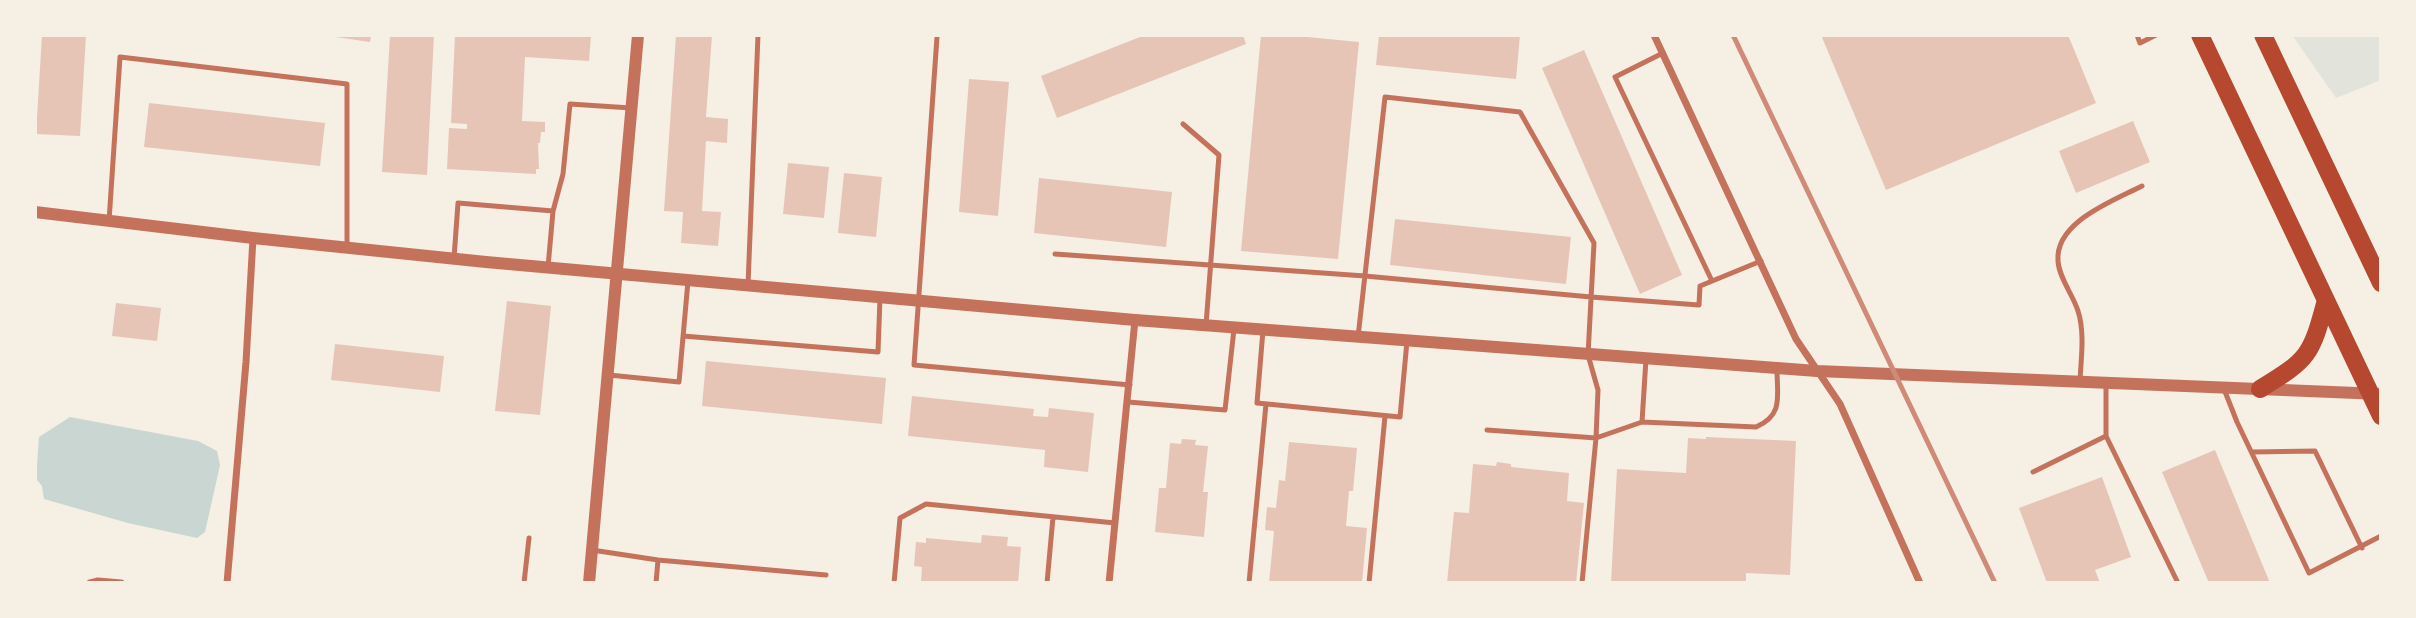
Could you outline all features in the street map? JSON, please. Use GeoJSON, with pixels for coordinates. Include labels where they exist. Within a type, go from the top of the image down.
{"type":"FeatureCollection","features":[{"type":"Feature","properties":{"kind":"main road"},"geometry":{"type":"LineString","coordinates":[[2200,35],[2326,300],[2376,394],[2381,416]]}},
{"type":"Feature","properties":{"kind":"main road"},"geometry":{"type":"LineString","coordinates":[[2263,35],[2381,283]]}},
{"type":"Feature","properties":{"kind":"main road"},"geometry":{"type":"LineString","coordinates":[[2260,389],[2295,367],[2310,352],[2326,300]]}},
{"type":"Feature","properties":{"kind":"street"},"geometry":{"type":"LineString","coordinates":[[589,583],[638,35]]}},
{"type":"Feature","properties":{"kind":"street"},"geometry":{"type":"LineString","coordinates":[[1654,35],[1797,339],[1840,404],[1920,583]]}},
{"type":"Feature","properties":{"kind":"street"},"geometry":{"type":"LineString","coordinates":[[35,212],[347,248],[1206,326],[1818,371],[2376,394]]}},
{"type":"Feature","properties":{"kind":"street"},"geometry":{"type":"LineString","coordinates":[[226,583],[246,362],[253,238]]}},
{"type":"Feature","properties":{"kind":"street"},"geometry":{"type":"LineString","coordinates":[[1109,583],[1135,320]]}},
{"type":"Feature","properties":{"kind":"street"},"geometry":{"type":"LineString","coordinates":[[90,583],[121,583]]}},
{"type":"Feature","properties":{"kind":"lane"},"geometry":{"type":"LineString","coordinates":[[748,285],[758,35]]}},
{"type":"Feature","properties":{"kind":"lane"},"geometry":{"type":"LineString","coordinates":[[2137,35],[2140,43],[2156,35]]}},
{"type":"Feature","properties":{"kind":"lane"},"geometry":{"type":"LineString","coordinates":[[937,37],[914,365],[1130,385]]}},
{"type":"Feature","properties":{"kind":"lane"},"geometry":{"type":"LineString","coordinates":[[1663,53],[1615,78],[1712,281]]}},
{"type":"Feature","properties":{"kind":"lane"},"geometry":{"type":"LineString","coordinates":[[110,221],[120,57],[347,84],[347,248]]}},
{"type":"Feature","properties":{"kind":"lane"},"geometry":{"type":"LineString","coordinates":[[1358,337],[1385,97],[1520,113],[1594,243],[1588,355],[1598,390],[1582,583]]}},
{"type":"Feature","properties":{"kind":"lane"},"geometry":{"type":"LineString","coordinates":[[548,267],[553,211],[563,174],[570,104],[631,108]]}},
{"type":"Feature","properties":{"kind":"lane"},"geometry":{"type":"LineString","coordinates":[[1183,124],[1219,155],[1206,326]]}},
{"type":"Feature","properties":{"kind":"lane"},"geometry":{"type":"LineString","coordinates":[[2080,381],[2082,335],[2078,312],[2057,264],[2062,238],[2083,217],[2141,186]]}},
{"type":"Feature","properties":{"kind":"lane"},"geometry":{"type":"LineString","coordinates":[[454,258],[458,204],[553,211]]}},
{"type":"Feature","properties":{"kind":"lane"},"geometry":{"type":"LineString","coordinates":[[1055,254],[1365,276],[1591,298],[1699,305],[1700,286],[1761,261]]}},
{"type":"Feature","properties":{"kind":"lane"},"geometry":{"type":"LineString","coordinates":[[609,374],[679,382],[688,279]]}},
{"type":"Feature","properties":{"kind":"lane"},"geometry":{"type":"LineString","coordinates":[[683,336],[878,352],[880,297]]}},
{"type":"Feature","properties":{"kind":"lane"},"geometry":{"type":"LineString","coordinates":[[1128,402],[1225,410],[1234,328]]}},
{"type":"Feature","properties":{"kind":"lane"},"geometry":{"type":"LineString","coordinates":[[1263,330],[1257,403],[1385,416],[1400,417],[1406,341]]}},
{"type":"Feature","properties":{"kind":"lane"},"geometry":{"type":"LineString","coordinates":[[1642,422],[1646,359]]}},
{"type":"Feature","properties":{"kind":"lane"},"geometry":{"type":"LineString","coordinates":[[1487,430],[1596,438],[1642,422],[1756,427],[1768,422],[1775,413],[1777,368]]}},
{"type":"Feature","properties":{"kind":"lane"},"geometry":{"type":"LineString","coordinates":[[2106,382],[2106,436],[2178,583]]}},
{"type":"Feature","properties":{"kind":"lane"},"geometry":{"type":"LineString","coordinates":[[2224,387],[2309,573],[2381,536]]}},
{"type":"Feature","properties":{"kind":"lane"},"geometry":{"type":"LineString","coordinates":[[1249,583],[1266,404]]}},
{"type":"Feature","properties":{"kind":"lane"},"geometry":{"type":"LineString","coordinates":[[1369,583],[1385,416]]}},
{"type":"Feature","properties":{"kind":"lane"},"geometry":{"type":"LineString","coordinates":[[2033,472],[2106,436]]}},
{"type":"Feature","properties":{"kind":"lane"},"geometry":{"type":"LineString","coordinates":[[2252,452],[2315,451],[2362,548]]}},
{"type":"Feature","properties":{"kind":"lane"},"geometry":{"type":"LineString","coordinates":[[894,583],[900,518],[926,504],[1115,523]]}},
{"type":"Feature","properties":{"kind":"lane"},"geometry":{"type":"LineString","coordinates":[[1047,583],[1053,517]]}},
{"type":"Feature","properties":{"kind":"lane"},"geometry":{"type":"LineString","coordinates":[[524,583],[528,538]]}},
{"type":"Feature","properties":{"kind":"lane"},"geometry":{"type":"LineString","coordinates":[[592,550],[658,560],[826,575]]}},
{"type":"Feature","properties":{"kind":"lane"},"geometry":{"type":"LineString","coordinates":[[656,583],[658,560]]}},
{"type":"Feature","properties":{"kind":"shaded area"},"geometry":{"type":"Polygon","coordinates":[[[2292,35],[2381,35],[2381,80],[2336,98],[2292,35]]]}},
{"type":"Feature","properties":{"kind":"shaded area"},"geometry":{"type":"Polygon","coordinates":[[[70,417],[198,441],[217,451],[220,465],[205,532],[197,538],[128,523],[44,499],[42,486],[36,479],[39,437],[70,417]]]}},
{"type":"Feature","properties":{"kind":"building"},"geometry":{"type":"Polygon","coordinates":[[[42,35],[86,35],[80,136],[36,134],[42,35]]]}},
{"type":"Feature","properties":{"kind":"building"},"geometry":{"type":"Polygon","coordinates":[[[322,35],[371,35],[370,42],[322,35]]]}},
{"type":"Feature","properties":{"kind":"building"},"geometry":{"type":"Polygon","coordinates":[[[390,35],[434,35],[427,175],[382,172],[390,35]]]}},
{"type":"Feature","properties":{"kind":"building"},"geometry":{"type":"Polygon","coordinates":[[[455,35],[591,35],[589,61],[525,57],[522,121],[545,122],[545,132],[541,132],[538,143],[539,169],[536,169],[536,174],[447,169],[449,128],[467,129],[467,124],[451,123],[455,35]]]}},
{"type":"Feature","properties":{"kind":"building"},"geometry":{"type":"Polygon","coordinates":[[[676,35],[712,35],[706,117],[728,119],[727,143],[706,141],[702,211],[721,212],[718,246],[681,243],[683,212],[664,211],[676,35]]]}},
{"type":"Feature","properties":{"kind":"building"},"geometry":{"type":"Polygon","coordinates":[[[1145,35],[1243,35],[1246,44],[1057,118],[1041,76],[1145,35]]]}},
{"type":"Feature","properties":{"kind":"building"},"geometry":{"type":"Polygon","coordinates":[[[1261,35],[1359,42],[1338,259],[1241,251],[1261,35]]]}},
{"type":"Feature","properties":{"kind":"building"},"geometry":{"type":"Polygon","coordinates":[[[1379,35],[1520,35],[1516,79],[1376,65],[1379,35]]]}},
{"type":"Feature","properties":{"kind":"building"},"geometry":{"type":"Polygon","coordinates":[[[1821,35],[2068,35],[2096,103],[1886,190],[1821,35]]]}},
{"type":"Feature","properties":{"kind":"building"},"geometry":{"type":"Polygon","coordinates":[[[1584,50],[1682,275],[1640,294],[1542,68],[1584,50]]]}},
{"type":"Feature","properties":{"kind":"building"},"geometry":{"type":"Polygon","coordinates":[[[969,79],[1009,82],[998,216],[959,212],[969,79]]]}},
{"type":"Feature","properties":{"kind":"building"},"geometry":{"type":"Polygon","coordinates":[[[149,103],[325,123],[320,166],[144,147],[149,103]]]}},
{"type":"Feature","properties":{"kind":"building"},"geometry":{"type":"Polygon","coordinates":[[[2133,121],[2150,162],[2076,193],[2059,151],[2133,121]]]}},
{"type":"Feature","properties":{"kind":"building"},"geometry":{"type":"Polygon","coordinates":[[[788,163],[829,167],[824,218],[783,214],[788,163]]]}},
{"type":"Feature","properties":{"kind":"building"},"geometry":{"type":"Polygon","coordinates":[[[844,173],[882,177],[876,237],[838,233],[844,173]]]}},
{"type":"Feature","properties":{"kind":"building"},"geometry":{"type":"Polygon","coordinates":[[[1039,178],[1172,192],[1166,247],[1034,233],[1039,178]]]}},
{"type":"Feature","properties":{"kind":"building"},"geometry":{"type":"Polygon","coordinates":[[[1395,219],[1571,237],[1566,284],[1390,265],[1395,219]]]}},
{"type":"Feature","properties":{"kind":"building"},"geometry":{"type":"Polygon","coordinates":[[[507,301],[551,306],[540,415],[495,411],[507,301]]]}},
{"type":"Feature","properties":{"kind":"building"},"geometry":{"type":"Polygon","coordinates":[[[116,303],[161,308],[157,341],[112,336],[116,303]]]}},
{"type":"Feature","properties":{"kind":"building"},"geometry":{"type":"Polygon","coordinates":[[[335,344],[444,356],[440,392],[331,380],[335,344]]]}},
{"type":"Feature","properties":{"kind":"building"},"geometry":{"type":"Polygon","coordinates":[[[706,361],[886,378],[882,424],[702,406],[706,361]]]}},
{"type":"Feature","properties":{"kind":"building"},"geometry":{"type":"Polygon","coordinates":[[[912,396],[1034,409],[1033,416],[1048,417],[1049,408],[1094,413],[1088,472],[1044,467],[1045,450],[908,436],[912,396]]]}},
{"type":"Feature","properties":{"kind":"building"},"geometry":{"type":"Polygon","coordinates":[[[1688,438],[1796,441],[1790,575],[1746,573],[1746,583],[1611,583],[1617,469],[1686,473],[1688,438]]]}},
{"type":"Feature","properties":{"kind":"building"},"geometry":{"type":"Polygon","coordinates":[[[1182,439],[1196,440],[1195,445],[1208,446],[1203,492],[1208,492],[1204,537],[1155,532],[1159,488],[1166,488],[1170,443],[1181,444],[1182,439]]]}},
{"type":"Feature","properties":{"kind":"building"},"geometry":{"type":"Polygon","coordinates":[[[1289,442],[1357,448],[1346,526],[1367,528],[1362,583],[1269,583],[1274,531],[1265,530],[1267,507],[1276,508],[1279,480],[1285,481],[1289,442]]]}},
{"type":"Feature","properties":{"kind":"building"},"geometry":{"type":"Polygon","coordinates":[[[2215,450],[2270,583],[2209,583],[2162,472],[2215,450]]]}},
{"type":"Feature","properties":{"kind":"building"},"geometry":{"type":"Polygon","coordinates":[[[1497,462],[1511,464],[1511,467],[1569,473],[1567,501],[1584,503],[1576,583],[1447,583],[1454,512],[1469,513],[1473,464],[1496,466],[1497,462]]]}},
{"type":"Feature","properties":{"kind":"building"},"geometry":{"type":"Polygon","coordinates":[[[2102,477],[2131,557],[2095,570],[2100,583],[2047,583],[2019,508],[2102,477]]]}},
{"type":"Feature","properties":{"kind":"building"},"geometry":{"type":"Polygon","coordinates":[[[982,535],[1008,537],[1007,546],[1021,547],[1018,583],[921,583],[922,567],[914,566],[916,542],[926,543],[926,538],[981,543],[982,535]]]}},
{"type":"Feature","properties":{"kind":"railway"},"geometry":{"type":"LineString","coordinates":[[1733,35],[1995,583]]}}]}
